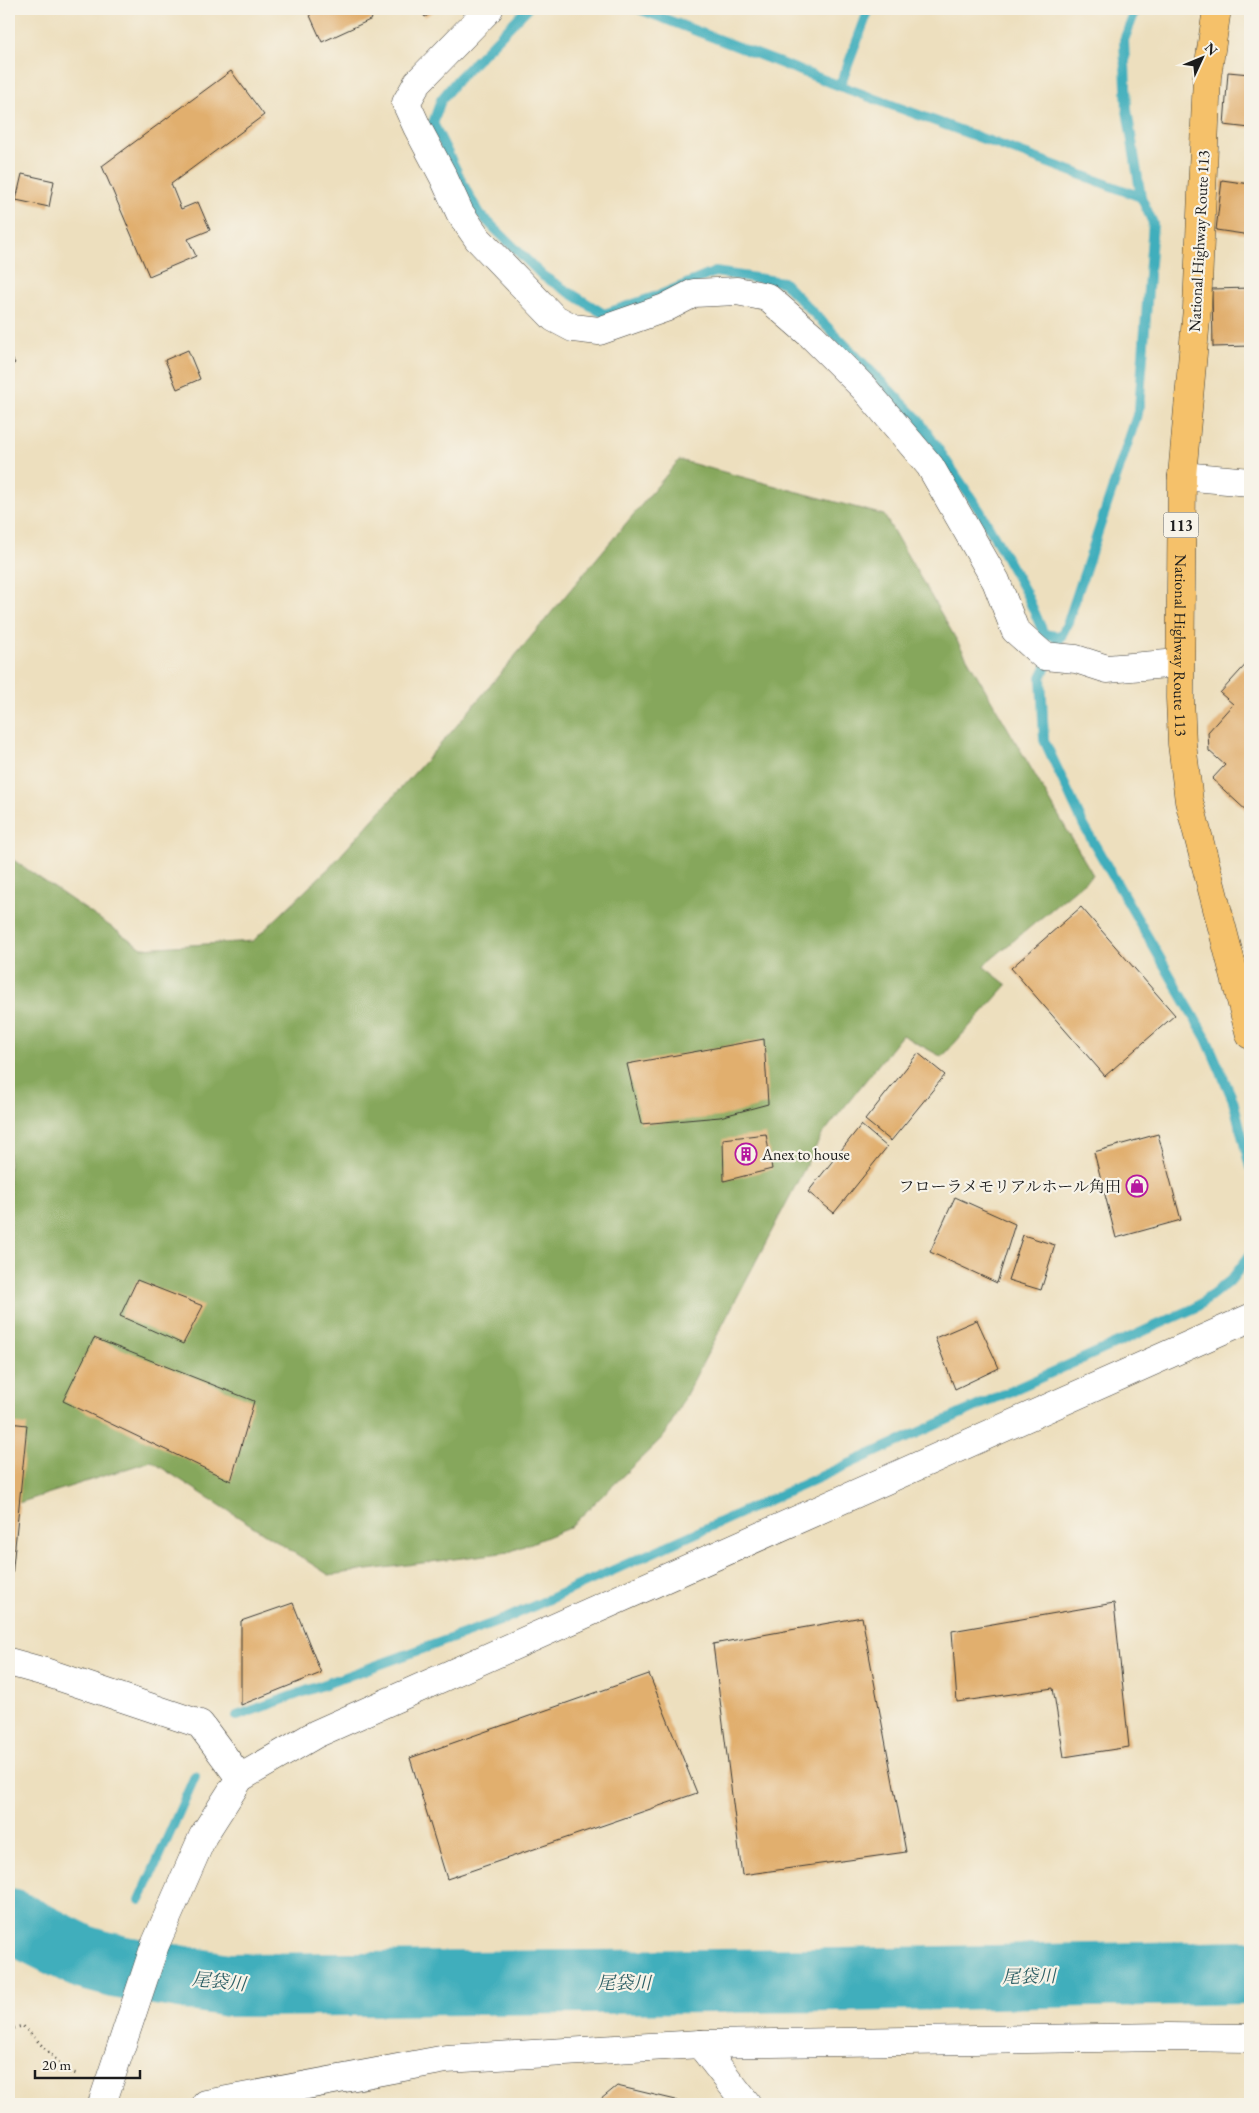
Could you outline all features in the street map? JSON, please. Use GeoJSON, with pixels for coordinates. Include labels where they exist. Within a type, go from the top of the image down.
{"type":"FeatureCollection","features":[{"type":"Feature","properties":{"kind":"highway","name":"National Highway Route 113"},"geometry":{"type":"LineString","coordinates":[[1217,9],[1207,77],[1197,308],[1182,476],[1179,663],[1182,744],[1189,801],[1250,1035]]}},
{"type":"Feature","properties":{"kind":"street"},"geometry":{"type":"LineString","coordinates":[[489,9],[418,82],[406,103],[460,213],[478,239],[554,318],[573,328],[599,331],[664,308],[694,293],[737,291],[767,297],[812,336],[864,388],[930,466],[996,581],[1015,630],[1044,656],[1076,659],[1107,670],[1179,663]]}},
{"type":"Feature","properties":{"kind":"street"},"geometry":{"type":"LineString","coordinates":[[1182,476],[1250,482]]}},
{"type":"Feature","properties":{"kind":"street"},"geometry":{"type":"LineString","coordinates":[[105,2095],[155,1945],[202,1836],[240,1778],[316,1734],[1250,1318]]}},
{"type":"Feature","properties":{"kind":"street"},"geometry":{"type":"LineString","coordinates":[[9,1662],[200,1724],[240,1778]]}},
{"type":"Feature","properties":{"kind":"street"},"geometry":{"type":"LineString","coordinates":[[206,2104],[446,2059],[700,2044],[1168,2037],[1250,2038]]}},
{"type":"Feature","properties":{"kind":"street"},"geometry":{"type":"LineString","coordinates":[[700,2044],[747,2104]]}},
{"type":"Feature","properties":{"kind":"path"},"geometry":{"type":"LineString","coordinates":[[9,2028],[22,2026],[67,2071],[105,2095]]}},
{"type":"Feature","properties":{"kind":"green space"},"geometry":{"type":"Polygon","coordinates":[[[679,460],[884,515],[1093,875],[983,966],[1007,985],[942,1057],[902,1035],[822,1135],[665,1435],[569,1528],[509,1552],[329,1575],[151,1461],[9,1506],[9,857],[142,948],[253,941],[331,866],[453,730],[679,460]]]}},
{"type":"Feature","properties":{"kind":"building"},"geometry":{"type":"Polygon","coordinates":[[[307,9],[367,9],[372,19],[322,42],[307,9]]]}},
{"type":"Feature","properties":{"kind":"building"},"geometry":{"type":"Polygon","coordinates":[[[418,9],[437,9],[425,17],[418,9]]]}},
{"type":"Feature","properties":{"kind":"building"},"geometry":{"type":"Polygon","coordinates":[[[231,71],[264,115],[171,184],[181,209],[198,202],[210,230],[188,239],[196,256],[149,276],[102,166],[231,71]]]}},
{"type":"Feature","properties":{"kind":"building"},"geometry":{"type":"Polygon","coordinates":[[[1228,72],[1250,74],[1250,128],[1224,125],[1228,72]]]}},
{"type":"Feature","properties":{"kind":"building"},"geometry":{"type":"Polygon","coordinates":[[[22,174],[54,181],[49,207],[16,200],[22,174]]]}},
{"type":"Feature","properties":{"kind":"building"},"geometry":{"type":"Polygon","coordinates":[[[1222,180],[1250,184],[1250,235],[1216,230],[1222,180]]]}},
{"type":"Feature","properties":{"kind":"building"},"geometry":{"type":"Polygon","coordinates":[[[1250,288],[1250,346],[1213,347],[1212,289],[1250,288]]]}},
{"type":"Feature","properties":{"kind":"building"},"geometry":{"type":"Polygon","coordinates":[[[188,350],[200,379],[177,389],[165,360],[188,350]]]}},
{"type":"Feature","properties":{"kind":"building"},"geometry":{"type":"Polygon","coordinates":[[[9,354],[15,363],[9,368],[9,354]]]}},
{"type":"Feature","properties":{"kind":"building"},"geometry":{"type":"Polygon","coordinates":[[[1250,660],[1250,814],[1212,779],[1225,765],[1209,751],[1208,732],[1233,704],[1220,693],[1250,660]]]}},
{"type":"Feature","properties":{"kind":"building"},"geometry":{"type":"Polygon","coordinates":[[[1081,907],[1175,1015],[1105,1076],[1011,968],[1081,907]]]}},
{"type":"Feature","properties":{"kind":"building"},"geometry":{"type":"Polygon","coordinates":[[[764,1039],[768,1104],[720,1117],[641,1124],[627,1064],[764,1039]]]}},
{"type":"Feature","properties":{"kind":"building"},"geometry":{"type":"Polygon","coordinates":[[[918,1053],[945,1075],[891,1141],[865,1120],[918,1053]]]}},
{"type":"Feature","properties":{"kind":"building"},"geometry":{"type":"Polygon","coordinates":[[[861,1125],[887,1147],[834,1213],[808,1192],[861,1125]]]}},
{"type":"Feature","properties":{"kind":"building","name":"Anex to house"},"geometry":{"type":"Polygon","coordinates":[[[766,1134],[772,1169],[724,1181],[723,1139],[766,1134]]]}},
{"type":"Feature","properties":{"kind":"building","name":"フローラメモリアルホール角田"},"geometry":{"type":"Polygon","coordinates":[[[1158,1134],[1181,1220],[1116,1238],[1094,1152],[1158,1134]]]}},
{"type":"Feature","properties":{"kind":"building"},"geometry":{"type":"Polygon","coordinates":[[[955,1197],[1015,1224],[997,1283],[930,1252],[955,1197]]]}},
{"type":"Feature","properties":{"kind":"building"},"geometry":{"type":"Polygon","coordinates":[[[1023,1235],[1055,1245],[1041,1290],[1008,1280],[1023,1235]]]}},
{"type":"Feature","properties":{"kind":"building"},"geometry":{"type":"Polygon","coordinates":[[[137,1280],[203,1306],[183,1344],[120,1316],[137,1280]]]}},
{"type":"Feature","properties":{"kind":"building"},"geometry":{"type":"Polygon","coordinates":[[[977,1320],[999,1368],[955,1389],[935,1338],[977,1320]]]}},
{"type":"Feature","properties":{"kind":"building"},"geometry":{"type":"Polygon","coordinates":[[[94,1338],[254,1401],[231,1481],[63,1401],[94,1338]]]}},
{"type":"Feature","properties":{"kind":"building"},"geometry":{"type":"Polygon","coordinates":[[[9,1423],[27,1425],[10,1597],[9,1597],[9,1423]]]}},
{"type":"Feature","properties":{"kind":"building"},"geometry":{"type":"Polygon","coordinates":[[[293,1603],[321,1673],[241,1705],[241,1621],[293,1603]]]}},
{"type":"Feature","properties":{"kind":"building"},"geometry":{"type":"Polygon","coordinates":[[[1114,1603],[1129,1747],[1064,1757],[1053,1688],[957,1702],[952,1631],[1114,1603]]]}},
{"type":"Feature","properties":{"kind":"building"},"geometry":{"type":"Polygon","coordinates":[[[862,1617],[906,1852],[742,1875],[713,1644],[862,1617]]]}},
{"type":"Feature","properties":{"kind":"building"},"geometry":{"type":"Polygon","coordinates":[[[649,1674],[697,1793],[447,1879],[410,1758],[649,1674]]]}},
{"type":"Feature","properties":{"kind":"building"},"geometry":{"type":"Polygon","coordinates":[[[617,2086],[676,2100],[679,2104],[595,2104],[617,2086]]]}},
{"type":"Feature","properties":{"kind":"waterway"},"geometry":{"type":"LineString","coordinates":[[527,9],[458,79],[441,100],[433,123],[470,198],[481,215],[543,276],[604,314],[657,296],[715,272],[783,282],[918,419],[980,511],[1026,593],[1044,634],[1061,637]]}},
{"type":"Feature","properties":{"kind":"waterway"},"geometry":{"type":"LineString","coordinates":[[639,9],[840,86],[1141,197]]}},
{"type":"Feature","properties":{"kind":"waterway"},"geometry":{"type":"LineString","coordinates":[[840,86],[869,9]]}},
{"type":"Feature","properties":{"kind":"waterway"},"geometry":{"type":"LineString","coordinates":[[1136,9],[1124,40],[1127,110],[1141,197],[1153,223],[1139,409],[1068,622],[1041,677],[1044,740],[1084,826],[1206,1038],[1233,1100],[1250,1167]]}},
{"type":"Feature","properties":{"kind":"waterway"},"geometry":{"type":"LineString","coordinates":[[237,1716],[505,1619],[1195,1308],[1231,1280],[1250,1255]]}},
{"type":"Feature","properties":{"kind":"waterway"},"geometry":{"type":"LineString","coordinates":[[140,1900],[195,1776]]}},
{"type":"Feature","properties":{"kind":"waterway","name":"尾袋川"},"geometry":{"type":"LineString","coordinates":[[9,1920],[85,1958],[119,1967],[228,1985],[839,1980],[1250,1972]]}},
{"type":"Feature","properties":{"kind":"waterway"},"geometry":{"type":"LineString","coordinates":[[119,1967],[124,1948]]}},
{"type":"Feature","properties":{"kind":"place","name":"Anex to house"},"geometry":{"type":"Point","coordinates":[746,1154]}},
{"type":"Feature","properties":{"kind":"place","name":"フローラメモリアルホール角田"},"geometry":{"type":"Point","coordinates":[1137,1186]}}]}
